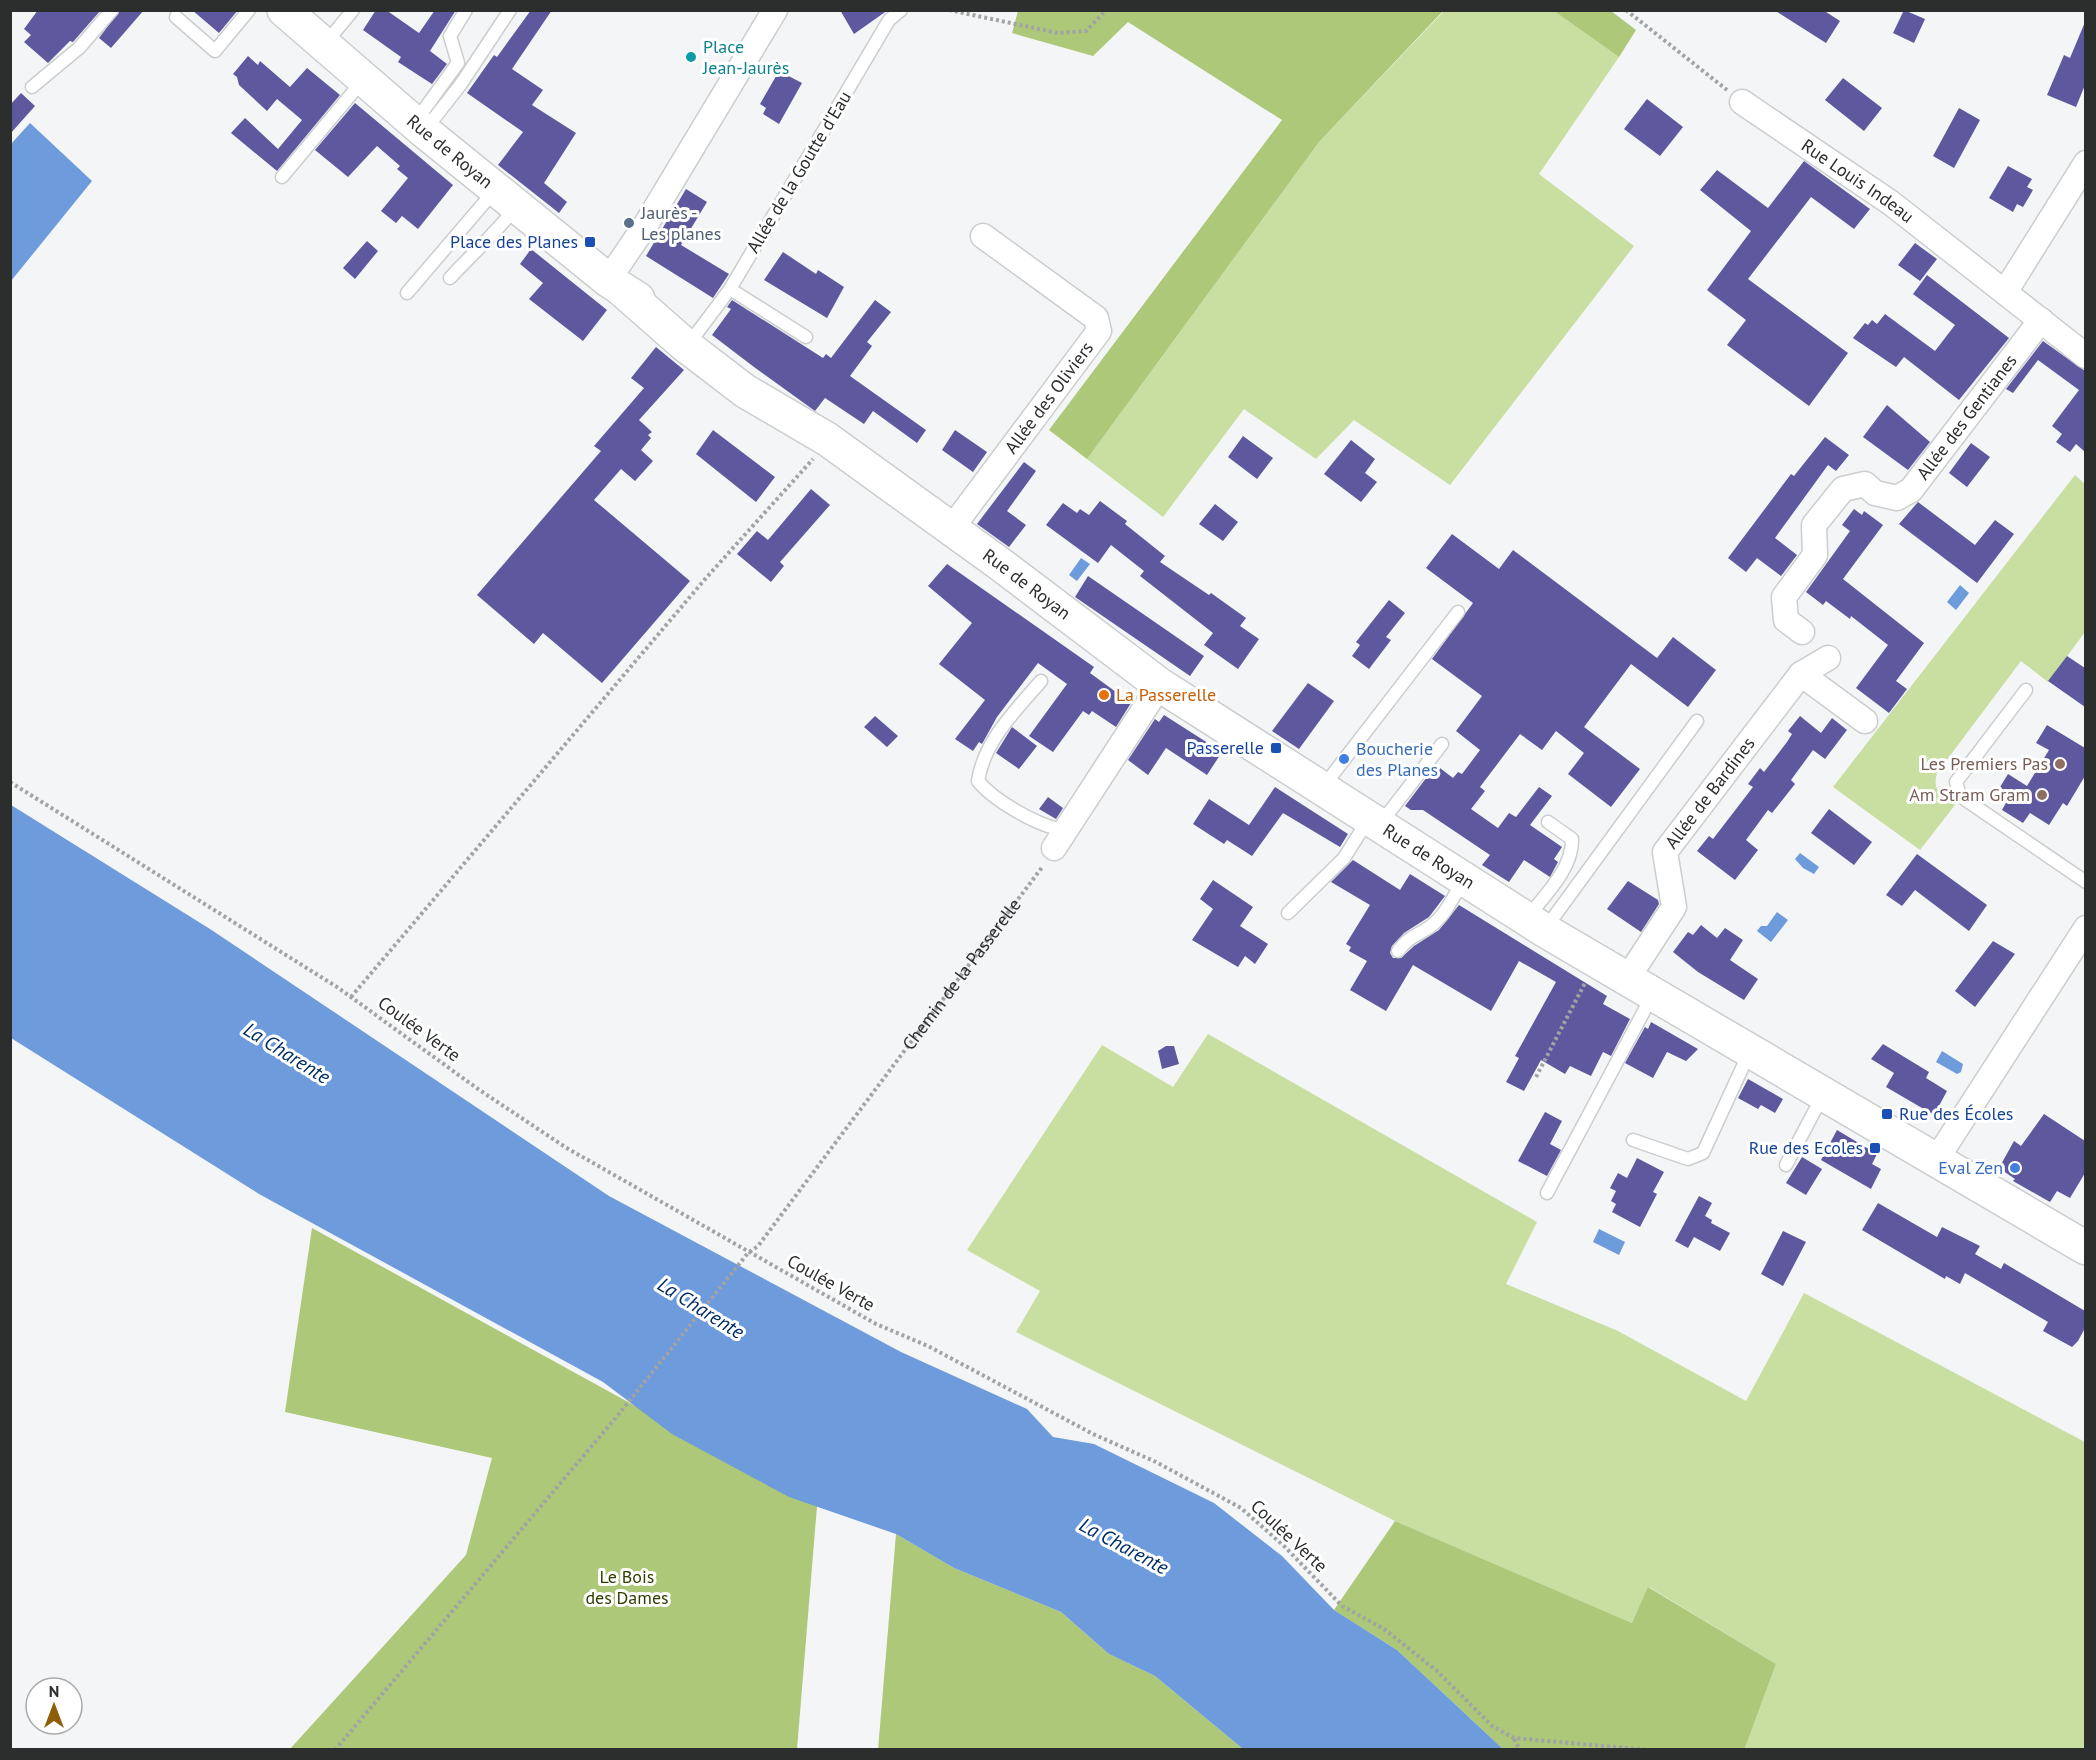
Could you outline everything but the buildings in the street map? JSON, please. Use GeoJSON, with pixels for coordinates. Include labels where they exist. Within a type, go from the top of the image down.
{"type":"FeatureCollection","features":[{"type":"Feature","properties":{"kind":"main road","name":"Rue de Royan"},"geometry":{"type":"LineString","coordinates":[[284,10],[419,127],[614,284],[685,345],[745,391],[827,439],[1160,685],[1373,823],[1535,924],[2085,1248]]}},
{"type":"Feature","properties":{"kind":"main road","name":"Rue de Royan"},"geometry":{"type":"LineString","coordinates":[[614,284],[697,333],[799,421]]}},
{"type":"Feature","properties":{"kind":"street"},"geometry":{"type":"LineString","coordinates":[[614,284],[645,226],[775,10]]}},
{"type":"Feature","properties":{"kind":"street","name":"Rue Louis Indeau"},"geometry":{"type":"LineString","coordinates":[[1742,102],[1892,203],[2085,356]]}},
{"type":"Feature","properties":{"kind":"street"},"geometry":{"type":"LineString","coordinates":[[2005,292],[2085,163]]}},
{"type":"Feature","properties":{"kind":"street","name":"Allée des Oliviers"},"geometry":{"type":"LineString","coordinates":[[951,529],[1099,331],[1096,318],[983,236]]}},
{"type":"Feature","properties":{"kind":"street","name":"Allée des Gentianes"},"geometry":{"type":"LineString","coordinates":[[1802,632],[1786,620],[1784,597],[1815,555],[1814,525],[1843,489],[1865,484],[1875,492],[1897,498],[1911,490],[2041,320]]}},
{"type":"Feature","properties":{"kind":"street","name":"Allée de Bardines"},"geometry":{"type":"LineString","coordinates":[[1640,987],[1674,907],[1665,852],[1801,674],[1828,658]]}},
{"type":"Feature","properties":{"kind":"street"},"geometry":{"type":"LineString","coordinates":[[1801,674],[1865,722]]}},
{"type":"Feature","properties":{"kind":"street"},"geometry":{"type":"LineString","coordinates":[[1060,839],[1160,685]]}},
{"type":"Feature","properties":{"kind":"street"},"geometry":{"type":"LineString","coordinates":[[1936,1160],[2085,928]]}},
{"type":"Feature","properties":{"kind":"lane"},"geometry":{"type":"LineString","coordinates":[[32,87],[79,48],[112,10]]}},
{"type":"Feature","properties":{"kind":"lane"},"geometry":{"type":"LineString","coordinates":[[176,17],[215,51],[249,10]]}},
{"type":"Feature","properties":{"kind":"lane"},"geometry":{"type":"LineString","coordinates":[[324,45],[353,10]]}},
{"type":"Feature","properties":{"kind":"lane"},"geometry":{"type":"LineString","coordinates":[[419,127],[458,63],[450,36],[466,10]]}},
{"type":"Feature","properties":{"kind":"lane"},"geometry":{"type":"LineString","coordinates":[[419,127],[460,84],[510,10]]}},
{"type":"Feature","properties":{"kind":"lane","name":"Allée de la Goutte d'Eau"},"geometry":{"type":"LineString","coordinates":[[697,333],[730,289],[889,20],[901,10]]}},
{"type":"Feature","properties":{"kind":"lane"},"geometry":{"type":"LineString","coordinates":[[282,177],[364,79]]}},
{"type":"Feature","properties":{"kind":"lane"},"geometry":{"type":"LineString","coordinates":[[450,278],[479,247],[493,236],[507,197]]}},
{"type":"Feature","properties":{"kind":"lane"},"geometry":{"type":"LineString","coordinates":[[407,293],[507,197]]}},
{"type":"Feature","properties":{"kind":"lane"},"geometry":{"type":"LineString","coordinates":[[730,289],[806,337]]}},
{"type":"Feature","properties":{"kind":"lane"},"geometry":{"type":"LineString","coordinates":[[1321,789],[1458,612]]}},
{"type":"Feature","properties":{"kind":"lane"},"geometry":{"type":"LineString","coordinates":[[1041,681],[1000,731],[981,762],[978,781],[986,791],[1049,828],[1060,839]]}},
{"type":"Feature","properties":{"kind":"lane"},"geometry":{"type":"LineString","coordinates":[[2026,690],[1956,782],[1956,790],[1960,796],[2085,882]]}},
{"type":"Feature","properties":{"kind":"lane"},"geometry":{"type":"LineString","coordinates":[[1535,924],[1697,722]]}},
{"type":"Feature","properties":{"kind":"lane"},"geometry":{"type":"LineString","coordinates":[[1288,913],[1344,858],[1442,744]]}},
{"type":"Feature","properties":{"kind":"lane"},"geometry":{"type":"LineString","coordinates":[[1535,924],[1572,852],[1572,839],[1548,822]]}},
{"type":"Feature","properties":{"kind":"lane"},"geometry":{"type":"LineString","coordinates":[[1398,951],[1411,935],[1428,928],[1443,914],[1464,880]]}},
{"type":"Feature","properties":{"kind":"lane"},"geometry":{"type":"LineString","coordinates":[[1547,1193],[1640,987]]}},
{"type":"Feature","properties":{"kind":"lane"},"geometry":{"type":"LineString","coordinates":[[1632,1140],[1688,1159],[1703,1152],[1750,1050]]}},
{"type":"Feature","properties":{"kind":"lane"},"geometry":{"type":"LineString","coordinates":[[1786,1165],[1824,1094]]}},
{"type":"Feature","properties":{"kind":"path"},"geometry":{"type":"LineString","coordinates":[[950,10],[1058,33],[1086,31],[1106,10]]}},
{"type":"Feature","properties":{"kind":"path"},"geometry":{"type":"LineString","coordinates":[[1626,10],[1742,102]]}},
{"type":"Feature","properties":{"kind":"path"},"geometry":{"type":"LineString","coordinates":[[351,997],[699,586],[804,471],[827,439]]}},
{"type":"Feature","properties":{"kind":"path","name":"Coulée Verte"},"geometry":{"type":"LineString","coordinates":[[10,782],[351,997],[565,1147],[876,1324],[928,1346],[1093,1434],[1156,1462],[1241,1508],[1284,1546],[1342,1606],[1384,1629],[1437,1671],[1492,1726],[1514,1738],[1649,1749]]}},
{"type":"Feature","properties":{"kind":"path","name":"Chemin de la Passerelle"},"geometry":{"type":"LineString","coordinates":[[334,1749],[618,1415],[748,1253],[758,1245],[1060,839]]}},
{"type":"Feature","properties":{"kind":"path"},"geometry":{"type":"LineString","coordinates":[[1536,1077],[1596,961]]}},
{"type":"Feature","properties":{"kind":"path"},"geometry":{"type":"LineString","coordinates":[[1514,1738],[1520,1749]]}},
{"type":"Feature","properties":{"kind":"green space"},"geometry":{"type":"Polygon","coordinates":[[[1018,11],[1443,11],[1319,142],[1087,459],[1049,430],[1282,120],[1128,22],[1093,56],[1012,33],[1018,11]]]}},
{"type":"Feature","properties":{"kind":"green space"},"geometry":{"type":"Polygon","coordinates":[[[1444,11],[1554,11],[1619,57],[1539,174],[1634,246],[1450,485],[1354,420],[1316,459],[1244,409],[1163,517],[1087,459],[1319,142],[1444,11]]]}},
{"type":"Feature","properties":{"kind":"green space"},"geometry":{"type":"Polygon","coordinates":[[[1554,11],[1611,11],[1636,30],[1619,57],[1554,11]]]}},
{"type":"Feature","properties":{"kind":"green space"},"geometry":{"type":"Polygon","coordinates":[[[2075,475],[2085,484],[2085,632],[2048,682],[2021,661],[1937,773],[1936,784],[1939,792],[1955,805],[1920,850],[1833,787],[2075,475]]]}},
{"type":"Feature","properties":{"kind":"green space"},"geometry":{"type":"Polygon","coordinates":[[[1208,1034],[1537,1222],[1506,1284],[1618,1331],[1746,1401],[1804,1293],[2085,1442],[2085,1749],[1745,1748],[1776,1664],[1649,1587],[1632,1623],[1395,1521],[1016,1332],[1040,1291],[967,1250],[1102,1045],[1173,1087],[1208,1034]]]}},
{"type":"Feature","properties":{"kind":"green space","name":"Le Bois des Dames"},"geometry":{"type":"Polygon","coordinates":[[[312,1228],[817,1506],[797,1749],[290,1749],[466,1555],[492,1458],[285,1412],[312,1228]]]}},
{"type":"Feature","properties":{"kind":"green space"},"geometry":{"type":"Polygon","coordinates":[[[1395,1521],[1632,1623],[1648,1587],[1776,1664],[1745,1748],[1748,1749],[1503,1749],[1397,1650],[1334,1610],[1395,1521]]]}},
{"type":"Feature","properties":{"kind":"green space"},"geometry":{"type":"Polygon","coordinates":[[[896,1534],[954,1568],[1061,1612],[1109,1654],[1155,1676],[1243,1749],[878,1750],[896,1534]]]}},
{"type":"Feature","properties":{"kind":"water"},"geometry":{"type":"Polygon","coordinates":[[[30,123],[92,181],[11,281],[11,144],[30,123]]]}},
{"type":"Feature","properties":{"kind":"water"},"geometry":{"type":"Polygon","coordinates":[[[1081,558],[1090,564],[1077,581],[1069,575],[1081,558]]]}},
{"type":"Feature","properties":{"kind":"water"},"geometry":{"type":"Polygon","coordinates":[[[1960,585],[1969,593],[1956,610],[1947,602],[1960,585]]]}},
{"type":"Feature","properties":{"kind":"water","name":"La Charente"},"geometry":{"type":"Polygon","coordinates":[[[11,805],[210,929],[609,1196],[901,1352],[1027,1409],[1053,1437],[1094,1444],[1214,1503],[1282,1556],[1334,1610],[1397,1650],[1503,1749],[1243,1749],[1155,1676],[1109,1654],[1061,1612],[954,1568],[896,1534],[789,1497],[672,1434],[603,1382],[259,1194],[11,1038],[11,805]]]}},
{"type":"Feature","properties":{"kind":"water"},"geometry":{"type":"Polygon","coordinates":[[[1800,853],[1819,867],[1814,874],[1803,868],[1795,859],[1800,853]]]}},
{"type":"Feature","properties":{"kind":"water"},"geometry":{"type":"Polygon","coordinates":[[[1777,912],[1788,920],[1771,942],[1757,931],[1761,926],[1767,926],[1777,912]]]}},
{"type":"Feature","properties":{"kind":"water"},"geometry":{"type":"Polygon","coordinates":[[[1942,1051],[1963,1064],[1961,1072],[1957,1074],[1936,1062],[1942,1051]]]}},
{"type":"Feature","properties":{"kind":"water"},"geometry":{"type":"Polygon","coordinates":[[[1599,1229],[1625,1242],[1619,1255],[1593,1242],[1599,1229]]]}},
{"type":"Feature","properties":{"kind":"place","name":"Place Jean-Jaurès"},"geometry":{"type":"Point","coordinates":[691,57]}},
{"type":"Feature","properties":{"kind":"place","name":"Jaurès - Les planes"},"geometry":{"type":"Point","coordinates":[629,223]}},
{"type":"Feature","properties":{"kind":"place","name":"Place des Planes"},"geometry":{"type":"Point","coordinates":[590,242]}},
{"type":"Feature","properties":{"kind":"place","name":"La Passerelle"},"geometry":{"type":"Point","coordinates":[1104,695]}},
{"type":"Feature","properties":{"kind":"place","name":"Passerelle"},"geometry":{"type":"Point","coordinates":[1276,748]}},
{"type":"Feature","properties":{"kind":"place","name":"Boucherie des Planes"},"geometry":{"type":"Point","coordinates":[1344,759]}},
{"type":"Feature","properties":{"kind":"place","name":"Les Premiers Pas"},"geometry":{"type":"Point","coordinates":[2060,764]}},
{"type":"Feature","properties":{"kind":"place","name":"Am Stram Gram"},"geometry":{"type":"Point","coordinates":[2042,795]}},
{"type":"Feature","properties":{"kind":"place","name":"Rue des Écoles"},"geometry":{"type":"Point","coordinates":[1887,1114]}},
{"type":"Feature","properties":{"kind":"place","name":"Rue des Ecoles"},"geometry":{"type":"Point","coordinates":[1875,1148]}},
{"type":"Feature","properties":{"kind":"place","name":"Eval Zen"},"geometry":{"type":"Point","coordinates":[2015,1168]}}]}
